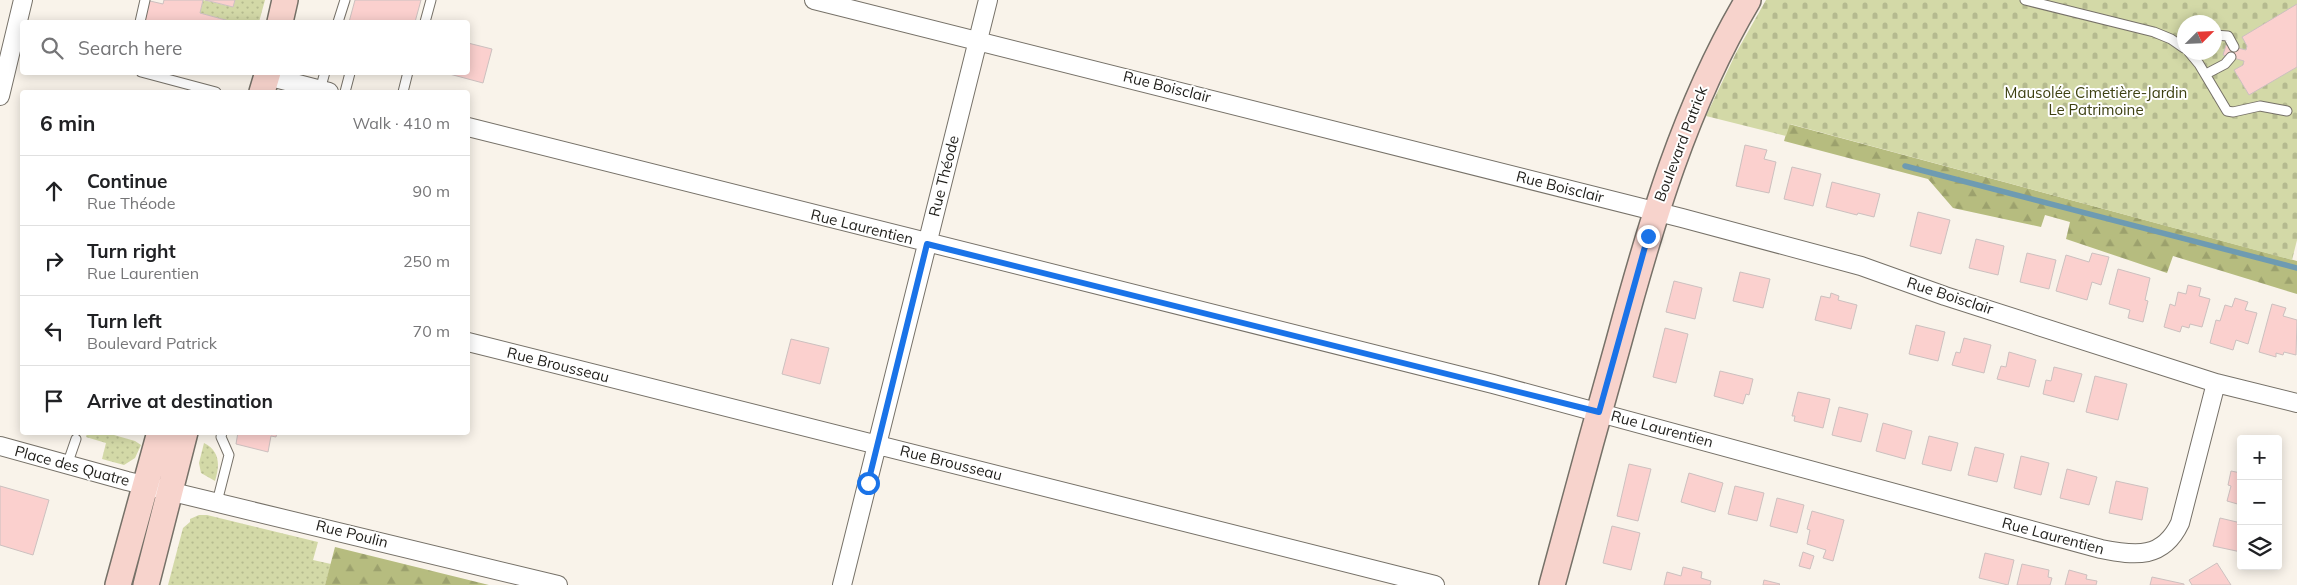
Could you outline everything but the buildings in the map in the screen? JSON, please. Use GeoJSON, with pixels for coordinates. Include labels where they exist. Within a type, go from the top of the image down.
{"type":"FeatureCollection","features":[{"type":"Feature","properties":{"kind":"street"},"geometry":{"type":"LineString","coordinates":[[0,96],[23,0]]}},
{"type":"Feature","properties":{"kind":"street"},"geometry":{"type":"LineString","coordinates":[[281,20],[286,0]]}},
{"type":"Feature","properties":{"kind":"street","name":"Rue Boisclair"},"geometry":{"type":"LineString","coordinates":[[814,0],[978,40],[1861,266],[1945,296],[2216,383],[2297,403]]}},
{"type":"Feature","properties":{"kind":"street","name":"Rue Théode"},"geometry":{"type":"LineString","coordinates":[[842,585],[988,0]]}},
{"type":"Feature","properties":{"kind":"street","name":"Boulevard Patrick"},"geometry":{"type":"LineString","coordinates":[[1552,585],[1655,212],[1688,120],[1744,1]]}},
{"type":"Feature","properties":{"kind":"street"},"geometry":{"type":"LineString","coordinates":[[266,80],[319,90]]}},
{"type":"Feature","properties":{"kind":"street","name":"Rue Laurentien"},"geometry":{"type":"LineString","coordinates":[[470,129],[1599,412],[2101,549],[2138,554],[2151,552],[2160,548],[2176,532],[2216,383]]}},
{"type":"Feature","properties":{"kind":"street","name":"Rue Brousseau"},"geometry":{"type":"LineString","coordinates":[[470,342],[1435,585]]}},
{"type":"Feature","properties":{"kind":"street"},"geometry":{"type":"LineString","coordinates":[[118,585],[159,435]]}},
{"type":"Feature","properties":{"kind":"street"},"geometry":{"type":"LineString","coordinates":[[146,585],[184,435]]}},
{"type":"Feature","properties":{"kind":"street","name":"Place des Quatre"},"geometry":{"type":"LineString","coordinates":[[0,446],[145,485]]}},
{"type":"Feature","properties":{"kind":"street","name":"Rue Poulin"},"geometry":{"type":"LineString","coordinates":[[145,485],[558,585]]}},
{"type":"Feature","properties":{"kind":"lane"},"geometry":{"type":"LineString","coordinates":[[140,20],[145,0]]}},
{"type":"Feature","properties":{"kind":"lane"},"geometry":{"type":"LineString","coordinates":[[339,20],[345,0]]}},
{"type":"Feature","properties":{"kind":"lane"},"geometry":{"type":"LineString","coordinates":[[426,20],[431,0]]}},
{"type":"Feature","properties":{"kind":"lane"},"geometry":{"type":"LineString","coordinates":[[2025,0],[2154,32],[2177,42]]}},
{"type":"Feature","properties":{"kind":"lane"},"geometry":{"type":"LineString","coordinates":[[2222,36],[2228,36],[2234,47]]}},
{"type":"Feature","properties":{"kind":"lane"},"geometry":{"type":"LineString","coordinates":[[2206,74],[2225,64],[2231,58]]}},
{"type":"Feature","properties":{"kind":"lane"},"geometry":{"type":"LineString","coordinates":[[2196,60],[2227,111],[2239,111],[2260,106],[2287,111]]}},
{"type":"Feature","properties":{"kind":"lane"},"geometry":{"type":"LineString","coordinates":[[152,75],[208,90]]}},
{"type":"Feature","properties":{"kind":"lane"},"geometry":{"type":"LineString","coordinates":[[324,90],[325,75]]}},
{"type":"Feature","properties":{"kind":"lane"},"geometry":{"type":"LineString","coordinates":[[346,90],[349,75]]}},
{"type":"Feature","properties":{"kind":"lane"},"geometry":{"type":"LineString","coordinates":[[404,90],[407,75]]}},
{"type":"Feature","properties":{"kind":"lane"},"geometry":{"type":"LineString","coordinates":[[217,502],[229,455],[221,435]]}},
{"type":"Feature","properties":{"kind":"lane"},"geometry":{"type":"LineString","coordinates":[[67,464],[76,439]]}},
{"type":"Feature","properties":{"kind":"green space"},"geometry":{"type":"Polygon","coordinates":[[[203,0],[233,7],[235,0],[265,0],[260,20],[226,20],[200,13],[203,0]]]}},
{"type":"Feature","properties":{"kind":"green space","name":"Mausolée Cimetière-Jardin Le Patrimoine"},"geometry":{"type":"Polygon","coordinates":[[[1766,0],[2297,0],[2297,240],[2292,260],[1790,124],[1786,136],[1706,116],[1736,53],[1766,0]]]}},
{"type":"Feature","properties":{"kind":"green space"},"geometry":{"type":"Polygon","coordinates":[[[1789,124],[2297,261],[2297,294],[2173,256],[2167,273],[2066,239],[2070,222],[2045,215],[2041,227],[1953,208],[1928,179],[1784,141],[1789,124]]]}},
{"type":"Feature","properties":{"kind":"green space"},"geometry":{"type":"Polygon","coordinates":[[[86,435],[114,435],[135,441],[141,445],[135,458],[124,465],[102,459],[106,443],[86,437],[86,435]]]}},
{"type":"Feature","properties":{"kind":"green space"},"geometry":{"type":"Polygon","coordinates":[[[204,443],[216,454],[218,469],[215,481],[201,473],[199,463],[204,443]]]}},
{"type":"Feature","properties":{"kind":"green space"},"geometry":{"type":"Polygon","coordinates":[[[199,515],[207,515],[318,542],[313,560],[331,564],[325,585],[168,585],[183,528],[190,522],[190,519],[199,515]]]}},
{"type":"Feature","properties":{"kind":"green space"},"geometry":{"type":"Polygon","coordinates":[[[335,547],[489,585],[325,585],[335,547]]]}},
{"type":"Feature","properties":{"kind":"waterway"},"geometry":{"type":"LineString","coordinates":[[1905,166],[2297,268]]}},
{"type":"Feature","properties":{"kind":"route"},"geometry":{"type":"LineString","coordinates":[[868,483],[927,244],[1599,412],[1648,236]]}}]}
